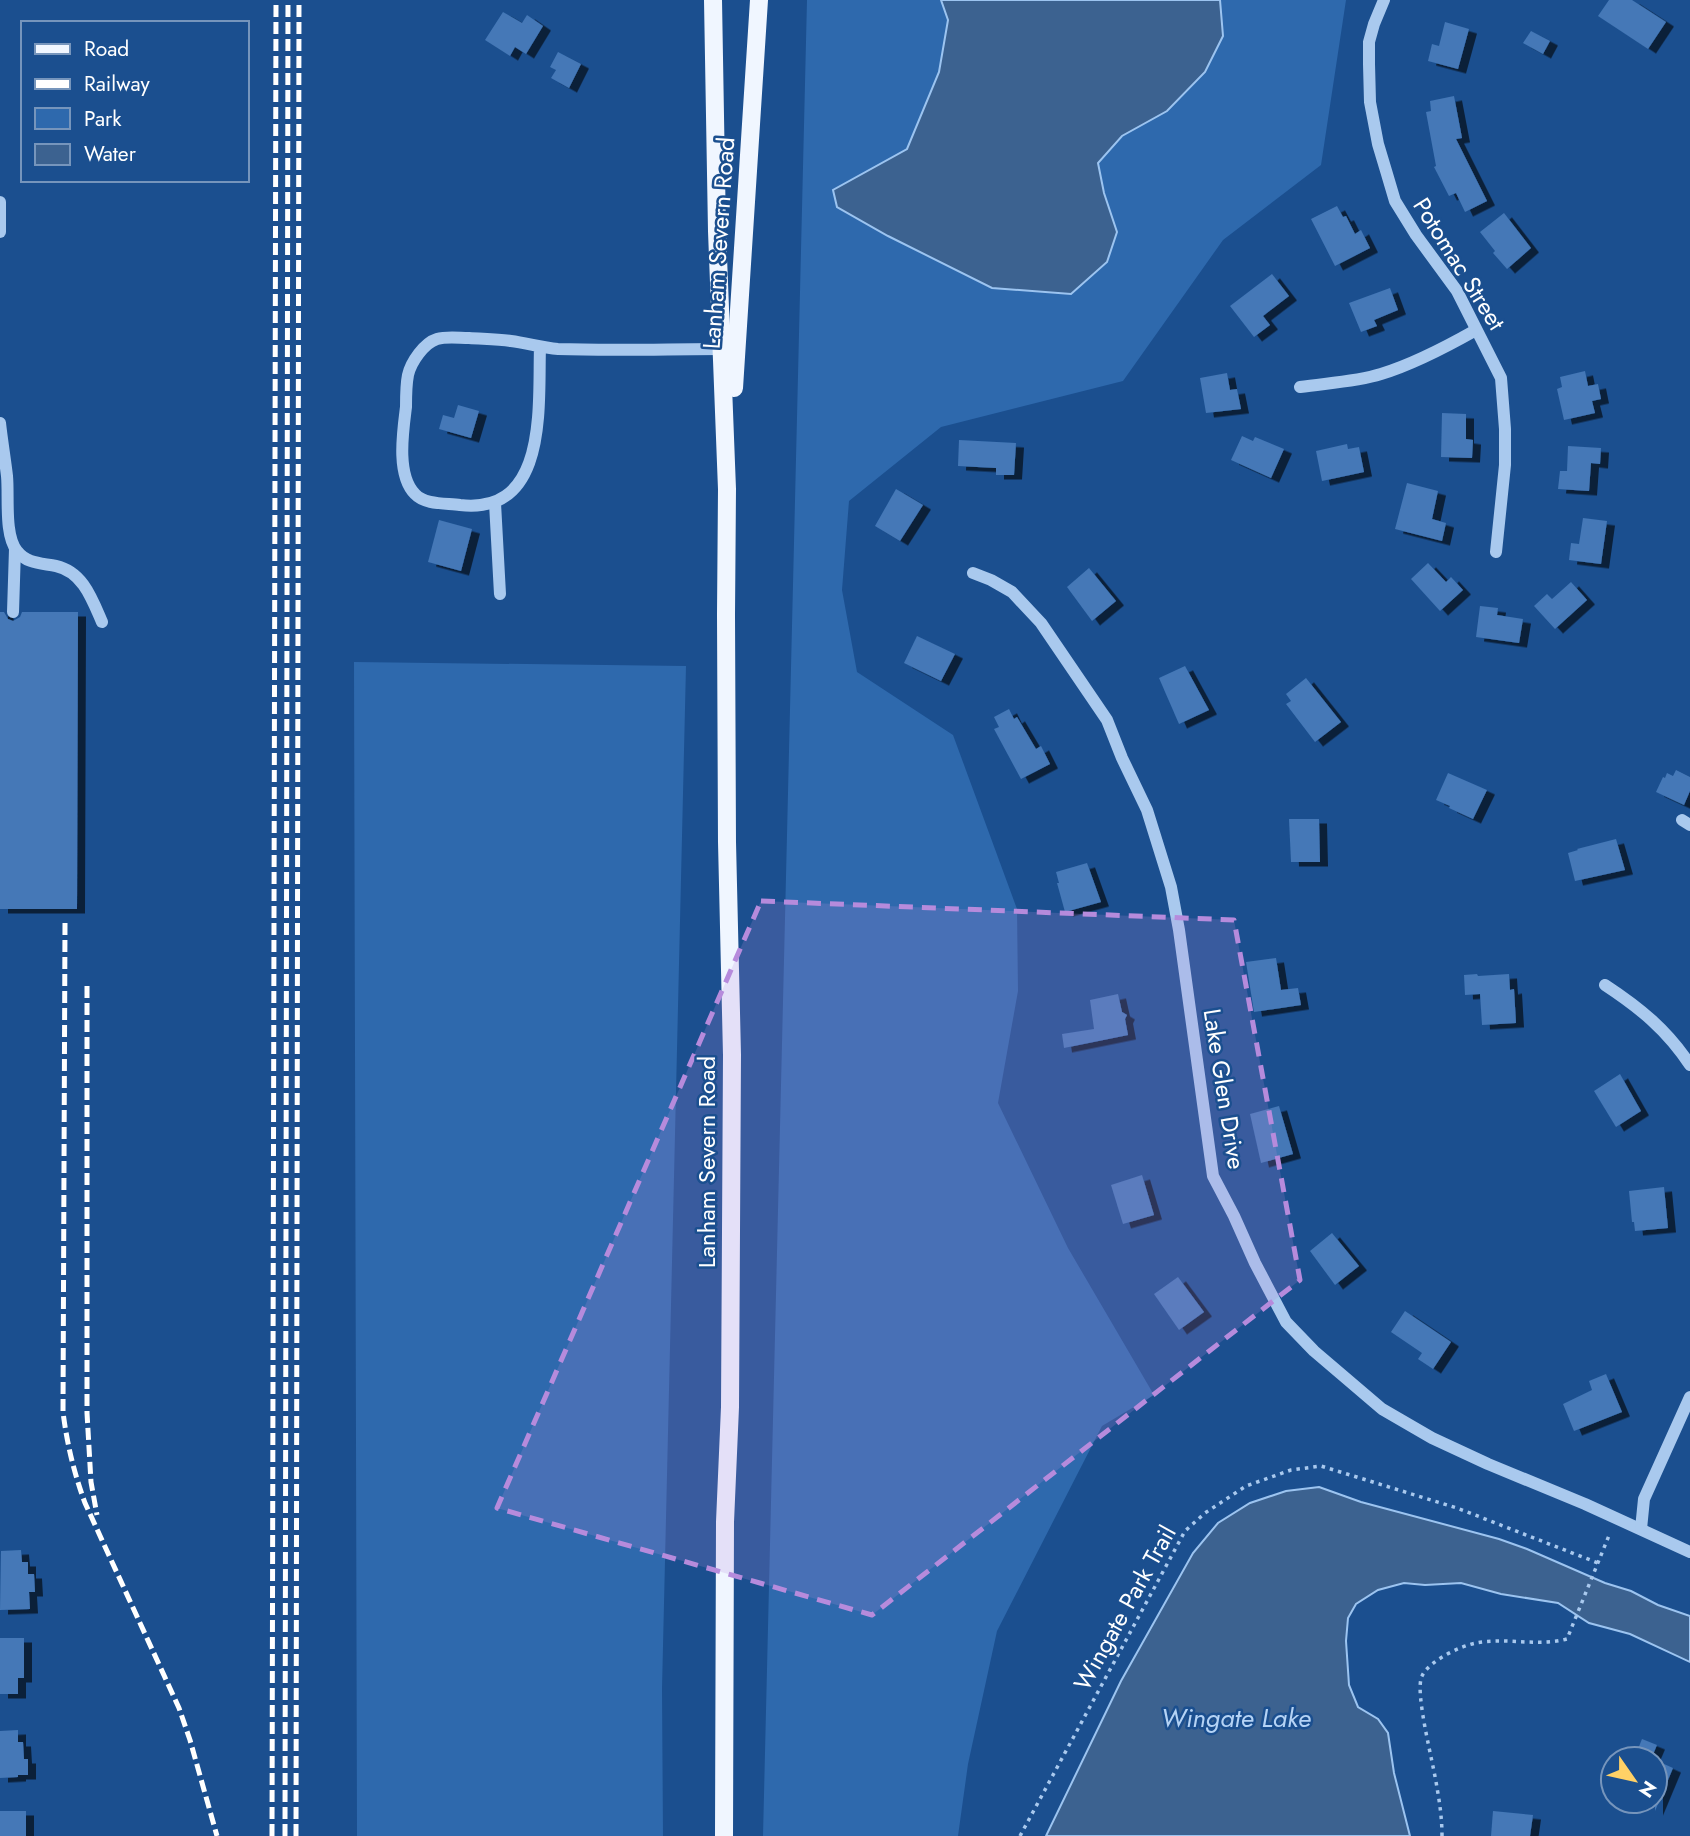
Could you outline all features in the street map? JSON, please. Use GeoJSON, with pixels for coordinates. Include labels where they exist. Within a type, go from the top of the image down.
{"type":"FeatureCollection","features":[{"type":"Feature","properties":{"kind":"main road","name":"Lanham Severn Road"},"geometry":{"type":"LineString","coordinates":[[713,0],[717,231],[727,489],[727,828],[732,1069],[730,1407],[725,1536],[724,1836]]}},
{"type":"Feature","properties":{"kind":"main road","name":"Lanham Severn Road"},"geometry":{"type":"LineString","coordinates":[[727,489],[759,0]]}},
{"type":"Feature","properties":{"kind":"street","name":"Potomac Street"},"geometry":{"type":"LineString","coordinates":[[1384,0],[1369,43],[1370,103],[1378,144],[1395,201],[1457,291],[1501,378],[1505,465],[1496,552]]}},
{"type":"Feature","properties":{"kind":"street"},"geometry":{"type":"LineString","coordinates":[[0,202],[0,232]]}},
{"type":"Feature","properties":{"kind":"street"},"geometry":{"type":"LineString","coordinates":[[1300,387],[1382,374],[1421,359],[1476,330]]}},
{"type":"Feature","properties":{"kind":"street"},"geometry":{"type":"LineString","coordinates":[[540,347],[538,427],[532,458],[525,475],[514,489],[495,503],[483,506],[425,500],[415,495],[402,459],[408,374],[421,351],[429,343],[452,338],[512,341],[540,347],[579,349],[722,348]]}},
{"type":"Feature","properties":{"kind":"street"},"geometry":{"type":"LineString","coordinates":[[0,423],[8,479],[11,538],[15,549],[13,612]]}},
{"type":"Feature","properties":{"kind":"street"},"geometry":{"type":"LineString","coordinates":[[495,503],[500,594]]}},
{"type":"Feature","properties":{"kind":"street"},"geometry":{"type":"LineString","coordinates":[[15,549],[33,563],[68,571],[80,580],[90,592],[102,622]]}},
{"type":"Feature","properties":{"kind":"street","name":"Lake Glen Drive"},"geometry":{"type":"LineString","coordinates":[[973,573],[1012,592],[1041,623],[1107,720],[1147,810],[1171,887],[1177,919],[1213,1177],[1286,1322],[1314,1351],[1382,1409],[1432,1438],[1690,1552]]}},
{"type":"Feature","properties":{"kind":"street"},"geometry":{"type":"LineString","coordinates":[[1605,985],[1636,1005],[1658,1025],[1690,1065]]}},
{"type":"Feature","properties":{"kind":"street"},"geometry":{"type":"LineString","coordinates":[[1641,1529],[1644,1499],[1690,1397]]}},
{"type":"Feature","properties":{"kind":"path","name":"Wingate Park Trail"},"geometry":{"type":"LineString","coordinates":[[1020,1836],[1185,1531],[1205,1513],[1246,1486],[1291,1470],[1321,1466],[1457,1508],[1598,1563]]}},
{"type":"Feature","properties":{"kind":"path"},"geometry":{"type":"LineString","coordinates":[[1442,1836],[1437,1788],[1420,1699],[1421,1677],[1430,1664],[1473,1643],[1567,1640],[1610,1534]]}},
{"type":"Feature","properties":{"kind":"highlighted area"},"geometry":{"type":"Polygon","coordinates":[[[761,901],[1234,920],[1300,1280],[872,1615],[497,1508],[761,901]]]}},
{"type":"Feature","properties":{"kind":"green space"},"geometry":{"type":"Polygon","coordinates":[[[807,0],[1346,0],[1321,165],[1223,240],[1123,381],[941,427],[849,501],[842,590],[857,672],[953,735],[1017,909],[1018,991],[998,1103],[1068,1248],[1154,1395],[1102,1426],[997,1631],[968,1764],[958,1836],[763,1836],[807,0]]]}},
{"type":"Feature","properties":{"kind":"green space"},"geometry":{"type":"Polygon","coordinates":[[[354,662],[686,666],[662,1689],[663,1836],[357,1836],[354,662]]]}},
{"type":"Feature","properties":{"kind":"water"},"geometry":{"type":"Polygon","coordinates":[[[941,0],[1220,0],[1223,36],[1205,72],[1167,111],[1122,136],[1098,163],[1104,193],[1117,232],[1107,262],[1071,294],[992,288],[837,207],[833,190],[907,149],[939,72],[948,20],[941,0]]]}},
{"type":"Feature","properties":{"kind":"water","name":"Wingate Lake"},"geometry":{"type":"Polygon","coordinates":[[[1319,1487],[1361,1502],[1499,1539],[1690,1616],[1690,1662],[1630,1634],[1589,1623],[1558,1603],[1501,1594],[1461,1583],[1404,1583],[1378,1590],[1356,1604],[1348,1618],[1346,1641],[1349,1685],[1358,1707],[1378,1719],[1388,1733],[1394,1773],[1410,1836],[1046,1836],[1121,1681],[1193,1553],[1218,1523],[1250,1503],[1286,1491],[1319,1487]]]}},
{"type":"Feature","properties":{"kind":"building"},"geometry":{"type":"Polygon","coordinates":[[[1609,0],[1632,0],[1666,22],[1648,49],[1598,16],[1609,0]]]}},
{"type":"Feature","properties":{"kind":"building"},"geometry":{"type":"Polygon","coordinates":[[[503,12],[522,23],[527,15],[543,26],[526,54],[515,47],[510,56],[485,40],[503,12]]]}},
{"type":"Feature","properties":{"kind":"building"},"geometry":{"type":"Polygon","coordinates":[[[1445,22],[1469,29],[1458,69],[1428,61],[1432,44],[1439,46],[1445,22]]]}},
{"type":"Feature","properties":{"kind":"building"},"geometry":{"type":"Polygon","coordinates":[[[1531,31],[1550,41],[1543,54],[1523,43],[1531,31]]]}},
{"type":"Feature","properties":{"kind":"building"},"geometry":{"type":"Polygon","coordinates":[[[558,52],[581,64],[569,88],[551,78],[556,70],[550,67],[558,52]]]}},
{"type":"Feature","properties":{"kind":"building"},"geometry":{"type":"Polygon","coordinates":[[[1454,96],[1462,138],[1456,139],[1487,201],[1465,212],[1456,193],[1449,196],[1434,167],[1436,166],[1426,112],[1431,111],[1430,101],[1454,96]]]}},
{"type":"Feature","properties":{"kind":"building"},"geometry":{"type":"Polygon","coordinates":[[[1337,206],[1343,217],[1346,216],[1355,234],[1361,230],[1370,248],[1335,266],[1311,219],[1337,206]]]}},
{"type":"Feature","properties":{"kind":"building"},"geometry":{"type":"Polygon","coordinates":[[[1504,213],[1531,248],[1507,269],[1480,232],[1504,213]]]}},
{"type":"Feature","properties":{"kind":"building"},"geometry":{"type":"Polygon","coordinates":[[[1272,274],[1289,296],[1263,316],[1270,325],[1254,337],[1230,306],[1272,274]]]}},
{"type":"Feature","properties":{"kind":"building"},"geometry":{"type":"Polygon","coordinates":[[[1390,288],[1398,310],[1374,320],[1377,326],[1361,332],[1349,303],[1390,288]]]}},
{"type":"Feature","properties":{"kind":"building"},"geometry":{"type":"Polygon","coordinates":[[[1585,371],[1588,386],[1598,384],[1601,399],[1592,401],[1595,413],[1564,420],[1557,389],[1562,387],[1560,377],[1585,371]]]}},
{"type":"Feature","properties":{"kind":"building"},"geometry":{"type":"Polygon","coordinates":[[[1227,373],[1230,390],[1237,389],[1241,409],[1206,413],[1200,378],[1227,373]]]}},
{"type":"Feature","properties":{"kind":"building"},"geometry":{"type":"Polygon","coordinates":[[[458,405],[479,411],[471,438],[439,429],[443,415],[454,418],[458,405]]]}},
{"type":"Feature","properties":{"kind":"building"},"geometry":{"type":"Polygon","coordinates":[[[1442,413],[1466,414],[1466,439],[1473,440],[1472,458],[1441,457],[1442,413]]]}},
{"type":"Feature","properties":{"kind":"building"},"geometry":{"type":"Polygon","coordinates":[[[1242,436],[1253,441],[1255,437],[1284,449],[1271,478],[1231,460],[1242,436]]]}},
{"type":"Feature","properties":{"kind":"building"},"geometry":{"type":"Polygon","coordinates":[[[959,440],[1016,443],[1014,475],[996,475],[996,468],[958,466],[959,440]]]}},
{"type":"Feature","properties":{"kind":"building"},"geometry":{"type":"Polygon","coordinates":[[[1347,444],[1348,449],[1359,447],[1364,472],[1322,481],[1316,451],[1347,444]]]}},
{"type":"Feature","properties":{"kind":"building"},"geometry":{"type":"Polygon","coordinates":[[[1568,446],[1601,448],[1600,464],[1591,463],[1589,491],[1558,489],[1560,471],[1567,471],[1568,446]]]}},
{"type":"Feature","properties":{"kind":"building"},"geometry":{"type":"Polygon","coordinates":[[[1407,483],[1438,491],[1432,519],[1446,523],[1442,541],[1395,529],[1407,483]]]}},
{"type":"Feature","properties":{"kind":"building"},"geometry":{"type":"Polygon","coordinates":[[[896,489],[923,505],[900,541],[875,526],[896,489]]]}},
{"type":"Feature","properties":{"kind":"building"},"geometry":{"type":"Polygon","coordinates":[[[1583,518],[1607,521],[1601,564],[1569,560],[1571,543],[1579,544],[1583,518]]]}},
{"type":"Feature","properties":{"kind":"building"},"geometry":{"type":"Polygon","coordinates":[[[439,520],[472,529],[461,571],[428,562],[439,520]]]}},
{"type":"Feature","properties":{"kind":"building"},"geometry":{"type":"Polygon","coordinates":[[[1428,563],[1446,582],[1451,577],[1463,590],[1440,611],[1411,579],[1428,563]]]}},
{"type":"Feature","properties":{"kind":"building"},"geometry":{"type":"Polygon","coordinates":[[[1089,568],[1116,601],[1092,621],[1067,587],[1089,568]]]}},
{"type":"Feature","properties":{"kind":"building"},"geometry":{"type":"Polygon","coordinates":[[[1571,582],[1587,600],[1555,629],[1534,606],[1547,594],[1552,599],[1571,582]]]}},
{"type":"Feature","properties":{"kind":"building"},"geometry":{"type":"Polygon","coordinates":[[[1480,606],[1498,608],[1497,615],[1523,619],[1519,643],[1476,637],[1480,606]]]}},
{"type":"Feature","properties":{"kind":"building"},"geometry":{"type":"Polygon","coordinates":[[[0,612],[4,612],[8,619],[13,621],[20,617],[22,612],[78,612],[77,909],[0,909],[0,612]]]}},
{"type":"Feature","properties":{"kind":"building"},"geometry":{"type":"Polygon","coordinates":[[[917,636],[955,654],[941,681],[904,663],[917,636]]]}},
{"type":"Feature","properties":{"kind":"building"},"geometry":{"type":"Polygon","coordinates":[[[1185,666],[1209,710],[1179,724],[1159,678],[1185,666]]]}},
{"type":"Feature","properties":{"kind":"building"},"geometry":{"type":"Polygon","coordinates":[[[1306,678],[1341,722],[1315,742],[1286,704],[1291,701],[1286,694],[1306,678]]]}},
{"type":"Feature","properties":{"kind":"building"},"geometry":{"type":"Polygon","coordinates":[[[1009,709],[1014,719],[1017,717],[1036,749],[1041,746],[1050,764],[1021,779],[994,729],[999,727],[994,717],[1009,709]]]}},
{"type":"Feature","properties":{"kind":"building"},"geometry":{"type":"Polygon","coordinates":[[[1676,770],[1690,777],[1690,791],[1684,805],[1656,792],[1663,777],[1665,778],[1667,773],[1673,776],[1676,770]]]}},
{"type":"Feature","properties":{"kind":"building"},"geometry":{"type":"Polygon","coordinates":[[[1448,773],[1487,790],[1473,819],[1436,800],[1448,773]]]}},
{"type":"Feature","properties":{"kind":"building"},"geometry":{"type":"Polygon","coordinates":[[[1289,819],[1319,819],[1320,862],[1291,862],[1289,819]]]}},
{"type":"Feature","properties":{"kind":"building"},"geometry":{"type":"Polygon","coordinates":[[[1616,839],[1625,870],[1575,881],[1568,853],[1616,839]]]}},
{"type":"Feature","properties":{"kind":"building"},"geometry":{"type":"Polygon","coordinates":[[[1087,863],[1101,902],[1065,912],[1056,872],[1087,863]]]}},
{"type":"Feature","properties":{"kind":"building"},"geometry":{"type":"Polygon","coordinates":[[[1276,958],[1281,990],[1298,988],[1301,1005],[1254,1012],[1246,962],[1276,958]]]}},
{"type":"Feature","properties":{"kind":"building"},"geometry":{"type":"Polygon","coordinates":[[[1509,974],[1510,990],[1514,989],[1516,1023],[1482,1025],[1480,994],[1465,995],[1464,975],[1509,974]]]}},
{"type":"Feature","properties":{"kind":"building"},"geometry":{"type":"Polygon","coordinates":[[[1118,994],[1122,1012],[1127,1015],[1125,1019],[1128,1035],[1064,1048],[1062,1034],[1094,1029],[1090,1000],[1118,994]]]}},
{"type":"Feature","properties":{"kind":"building"},"geometry":{"type":"Polygon","coordinates":[[[1620,1074],[1641,1111],[1616,1127],[1594,1091],[1620,1074]]]}},
{"type":"Feature","properties":{"kind":"building"},"geometry":{"type":"Polygon","coordinates":[[[1279,1106],[1293,1154],[1261,1163],[1250,1114],[1279,1106]]]}},
{"type":"Feature","properties":{"kind":"building"},"geometry":{"type":"Polygon","coordinates":[[[1142,1175],[1154,1215],[1123,1224],[1111,1185],[1142,1175]]]}},
{"type":"Feature","properties":{"kind":"building"},"geometry":{"type":"Polygon","coordinates":[[[1664,1187],[1668,1228],[1635,1231],[1629,1191],[1664,1187]]]}},
{"type":"Feature","properties":{"kind":"building"},"geometry":{"type":"Polygon","coordinates":[[[1332,1233],[1359,1266],[1335,1285],[1310,1251],[1332,1233]]]}},
{"type":"Feature","properties":{"kind":"building"},"geometry":{"type":"Polygon","coordinates":[[[1178,1277],[1204,1312],[1179,1330],[1154,1294],[1178,1277]]]}},
{"type":"Feature","properties":{"kind":"building"},"geometry":{"type":"Polygon","coordinates":[[[1405,1311],[1451,1342],[1433,1369],[1418,1359],[1422,1353],[1391,1332],[1405,1311]]]}},
{"type":"Feature","properties":{"kind":"building"},"geometry":{"type":"Polygon","coordinates":[[[1606,1374],[1622,1412],[1574,1431],[1563,1404],[1592,1390],[1589,1381],[1606,1374]]]}},
{"type":"Feature","properties":{"kind":"building"},"geometry":{"type":"Polygon","coordinates":[[[21,1550],[22,1562],[28,1562],[28,1574],[34,1574],[35,1592],[29,1592],[30,1609],[0,1610],[1,1551],[21,1550]]]}},
{"type":"Feature","properties":{"kind":"building"},"geometry":{"type":"Polygon","coordinates":[[[0,1638],[24,1638],[24,1678],[18,1678],[18,1694],[0,1694],[0,1638]]]}},
{"type":"Feature","properties":{"kind":"building"},"geometry":{"type":"Polygon","coordinates":[[[18,1730],[18,1742],[23,1742],[24,1759],[28,1759],[28,1775],[0,1778],[0,1731],[18,1730]]]}},
{"type":"Feature","properties":{"kind":"building"},"geometry":{"type":"Polygon","coordinates":[[[1642,1739],[1657,1745],[1640,1745],[1642,1739]]]}},
{"type":"Feature","properties":{"kind":"building"},"geometry":{"type":"Polygon","coordinates":[[[0,1811],[26,1811],[26,1836],[0,1836],[0,1811]]]}},
{"type":"Feature","properties":{"kind":"building"},"geometry":{"type":"Polygon","coordinates":[[[1493,1811],[1533,1815],[1530,1836],[1491,1836],[1493,1811]]]}},
{"type":"Feature","properties":{"kind":"railway"},"geometry":{"type":"LineString","coordinates":[[272,1836],[276,0]]}},
{"type":"Feature","properties":{"kind":"railway"},"geometry":{"type":"LineString","coordinates":[[285,1836],[288,0]]}},
{"type":"Feature","properties":{"kind":"railway"},"geometry":{"type":"LineString","coordinates":[[296,1836],[299,0]]}},
{"type":"Feature","properties":{"kind":"railway"},"geometry":{"type":"LineString","coordinates":[[65,923],[63,1412],[74,1469],[85,1503],[179,1708],[217,1836]]}},
{"type":"Feature","properties":{"kind":"railway"},"geometry":{"type":"LineString","coordinates":[[87,986],[87,1413],[91,1482],[97,1515]]}}]}
